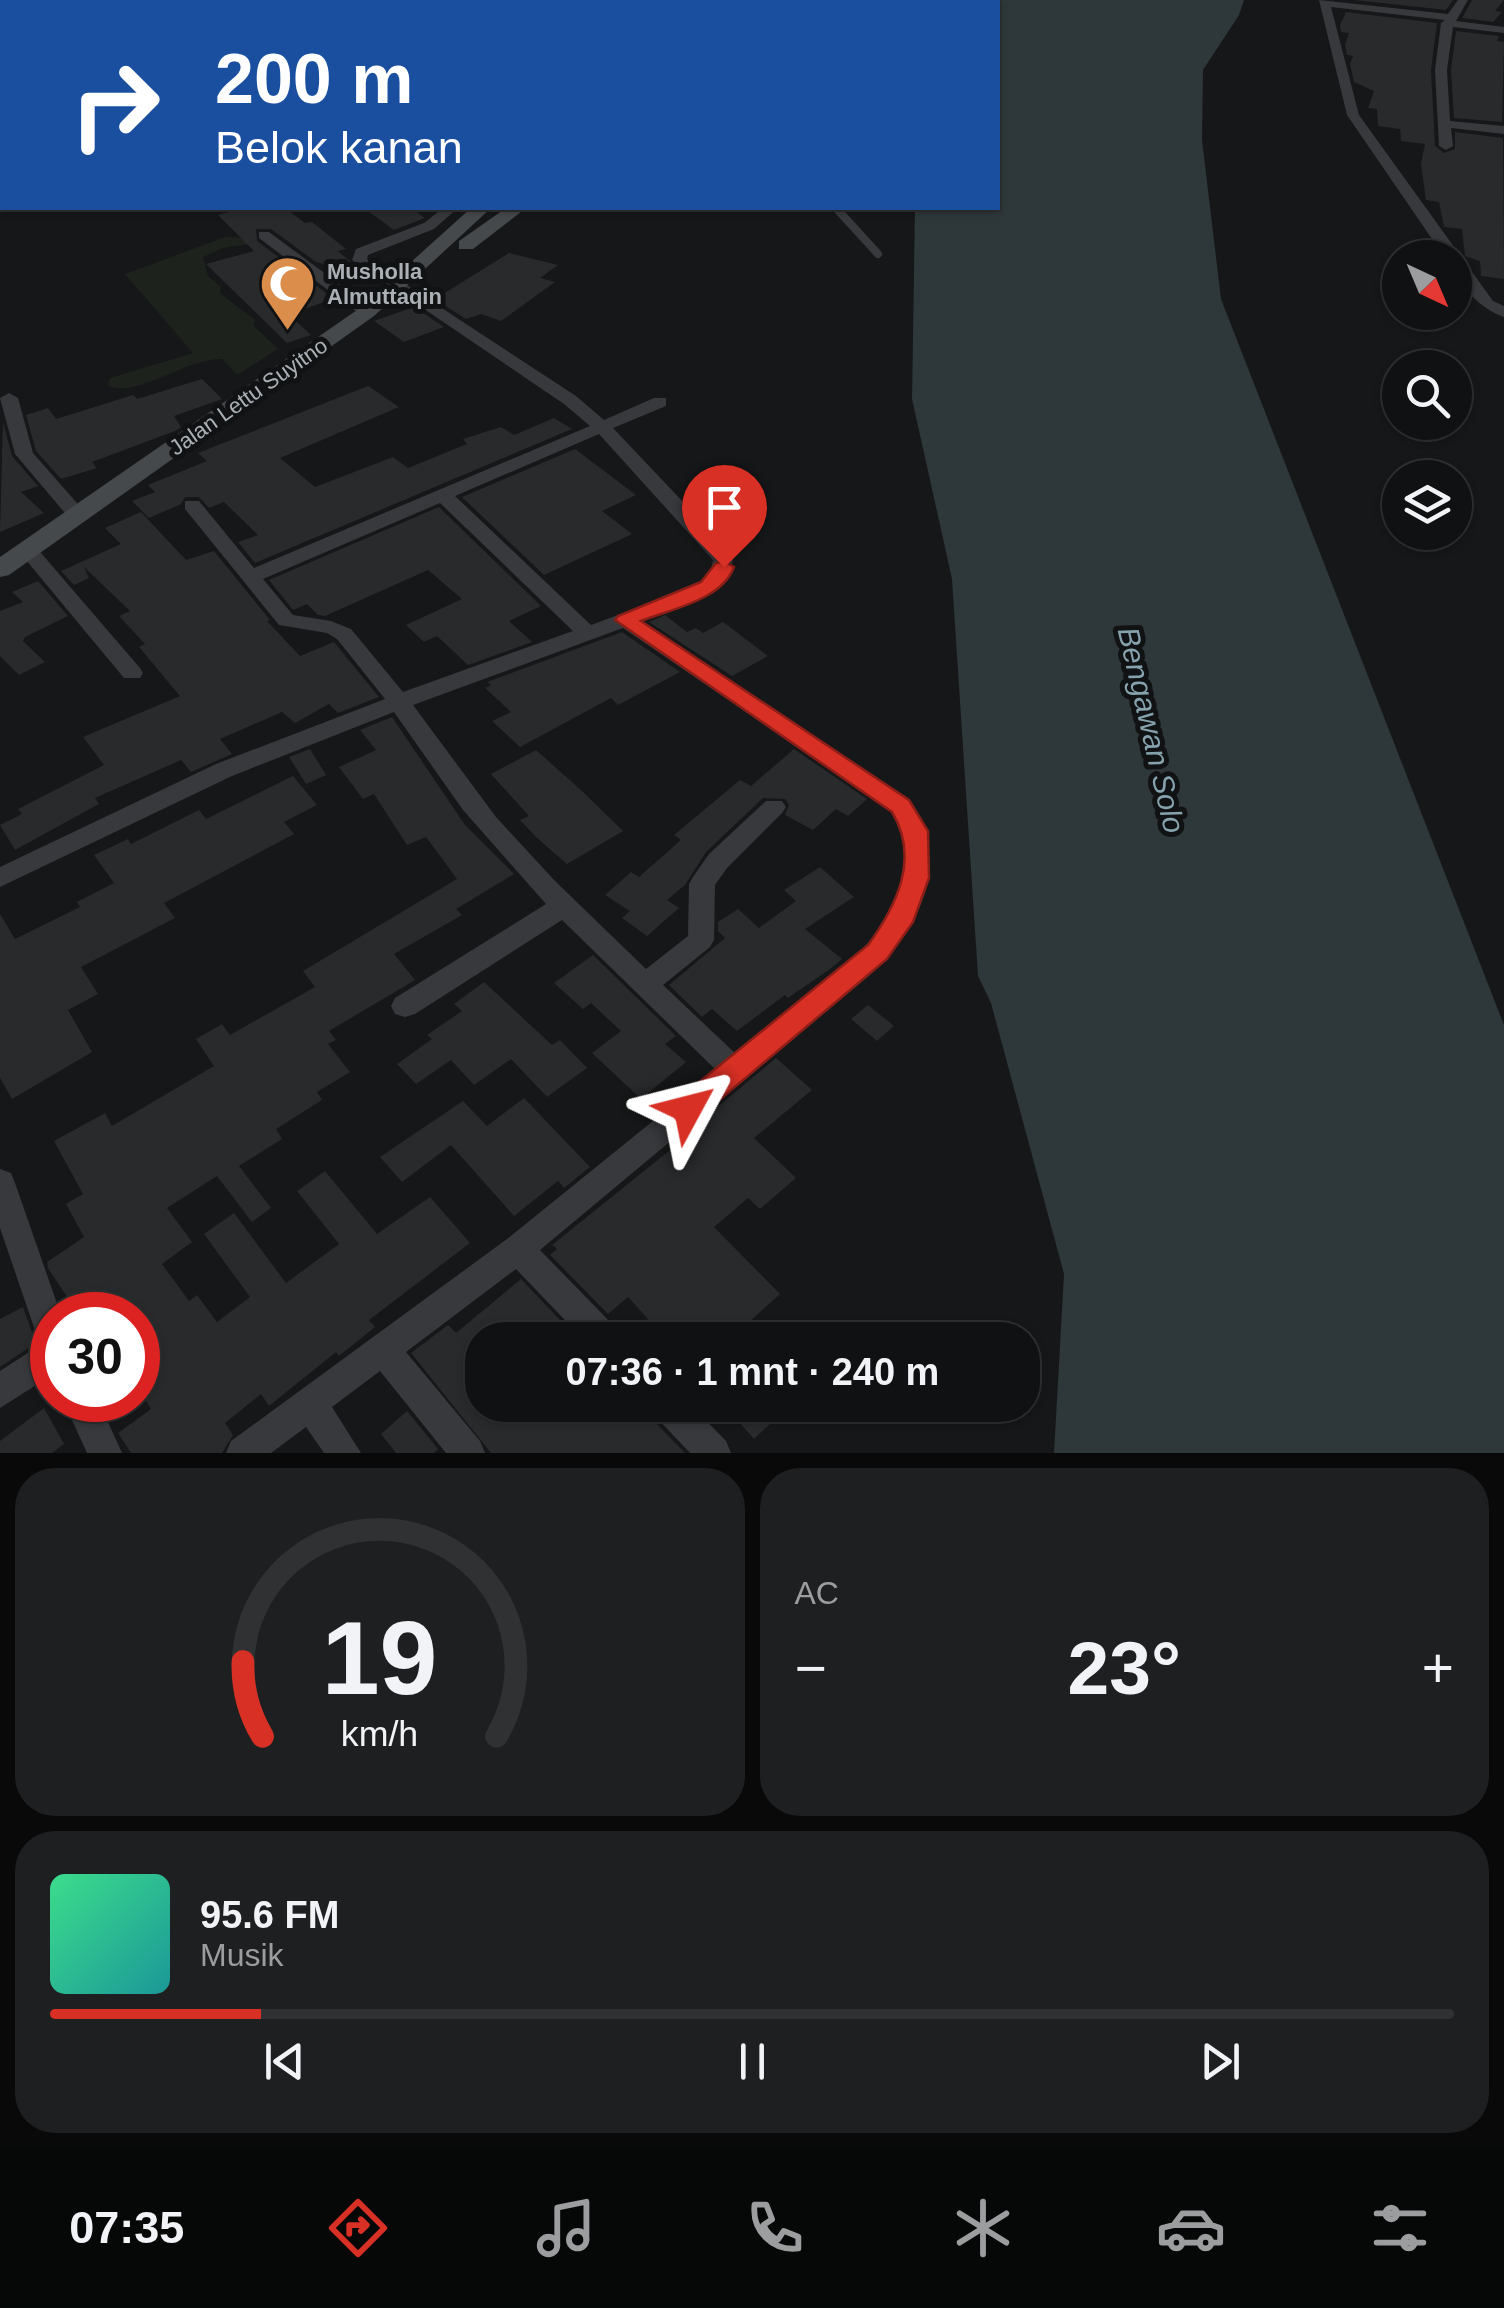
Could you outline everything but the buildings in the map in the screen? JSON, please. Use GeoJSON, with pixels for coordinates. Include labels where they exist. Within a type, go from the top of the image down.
{"type":"FeatureCollection","features":[{"type":"Feature","properties":{"kind":"main road","name":"Jalan Lettu Suyitno"},"geometry":{"type":"LineString","coordinates":[[0,569],[367,312],[480,210]]}},
{"type":"Feature","properties":{"kind":"main road"},"geometry":{"type":"LineString","coordinates":[[400,286],[436,268],[514,210]]}},
{"type":"Feature","properties":{"kind":"street"},"geometry":{"type":"LineString","coordinates":[[1446,146],[1440,55],[1448,20],[1463,0]]}},
{"type":"Feature","properties":{"kind":"street"},"geometry":{"type":"LineString","coordinates":[[1441,240],[1353,115],[1325,1],[1504,30]]}},
{"type":"Feature","properties":{"kind":"street"},"geometry":{"type":"LineString","coordinates":[[1445,124],[1504,130]]}},
{"type":"Feature","properties":{"kind":"street"},"geometry":{"type":"LineString","coordinates":[[0,878],[224,770],[400,700],[625,620],[708,586],[720,577],[723,560],[716,548],[601,426],[570,400],[363,265],[358,254],[429,226],[449,210]]}},
{"type":"Feature","properties":{"kind":"street"},"geometry":{"type":"LineString","coordinates":[[264,235],[367,312]]}},
{"type":"Feature","properties":{"kind":"street"},"geometry":{"type":"LineString","coordinates":[[1472,284],[1486,304],[1504,312]]}},
{"type":"Feature","properties":{"kind":"street"},"geometry":{"type":"LineString","coordinates":[[9,398],[24,454],[78,515]]}},
{"type":"Feature","properties":{"kind":"street"},"geometry":{"type":"LineString","coordinates":[[254,576],[660,402]]}},
{"type":"Feature","properties":{"kind":"street"},"geometry":{"type":"LineString","coordinates":[[0,461],[24,454]]}},
{"type":"Feature","properties":{"kind":"street"},"geometry":{"type":"LineString","coordinates":[[444,496],[588,634]]}},
{"type":"Feature","properties":{"kind":"street"},"geometry":{"type":"LineString","coordinates":[[192,505],[254,576],[286,620],[343,632],[400,700],[468,799],[564,906],[736,1071]]}},
{"type":"Feature","properties":{"kind":"street"},"geometry":{"type":"LineString","coordinates":[[28,550],[132,673]]}},
{"type":"Feature","properties":{"kind":"street"},"geometry":{"type":"LineString","coordinates":[[243,1453],[518,1249],[861,968],[890,936],[913,896],[916,831],[900,806],[625,620]]}},
{"type":"Feature","properties":{"kind":"street"},"geometry":{"type":"LineString","coordinates":[[646,984],[701,940],[702,884],[718,861],[774,807]]}},
{"type":"Feature","properties":{"kind":"street"},"geometry":{"type":"LineString","coordinates":[[405,1006],[564,906]]}},
{"type":"Feature","properties":{"kind":"street"},"geometry":{"type":"LineString","coordinates":[[0,1183],[37,1292]]}},
{"type":"Feature","properties":{"kind":"street"},"geometry":{"type":"LineString","coordinates":[[518,1249],[589,1322]]}},
{"type":"Feature","properties":{"kind":"street"},"geometry":{"type":"LineString","coordinates":[[383,1349],[468,1453]]}},
{"type":"Feature","properties":{"kind":"street"},"geometry":{"type":"LineString","coordinates":[[0,1391],[30,1371]]}},
{"type":"Feature","properties":{"kind":"street"},"geometry":{"type":"LineString","coordinates":[[310,1404],[344,1453]]}},
{"type":"Feature","properties":{"kind":"street"},"geometry":{"type":"LineString","coordinates":[[90,1422],[105,1453]]}},
{"type":"Feature","properties":{"kind":"street"},"geometry":{"type":"LineString","coordinates":[[684,1422],[714,1453]]}},
{"type":"Feature","properties":{"kind":"lane"},"geometry":{"type":"LineString","coordinates":[[838,210],[878,254]]}},
{"type":"Feature","properties":{"kind":"shaded area"},"geometry":{"type":"Polygon","coordinates":[[[225,237],[256,238],[258,243],[223,248],[203,257],[208,276],[221,287],[220,293],[255,320],[254,326],[278,349],[237,375],[222,359],[208,360],[134,387],[108,386],[110,378],[193,353],[125,274],[225,237]]]}},
{"type":"Feature","properties":{"kind":"water","name":"Bengawan Solo"},"geometry":{"type":"Polygon","coordinates":[[[1000,0],[1244,0],[1239,15],[1203,70],[1202,140],[1221,299],[1504,1025],[1504,1453],[1054,1453],[1064,1274],[991,1003],[978,976],[952,579],[912,399],[915,210],[1000,210],[1000,0]]]}},
{"type":"Feature","properties":{"kind":"place","name":"Musholla Almuttaqin"},"geometry":{"type":"Point","coordinates":[288,333]}},
{"type":"Feature","properties":{"kind":"route"},"geometry":{"type":"LineString","coordinates":[[688,1109],[878,952],[904,915],[916,878],[916,831],[900,806],[860,775],[759,712],[625,620],[716,582],[724,567]]}}]}
